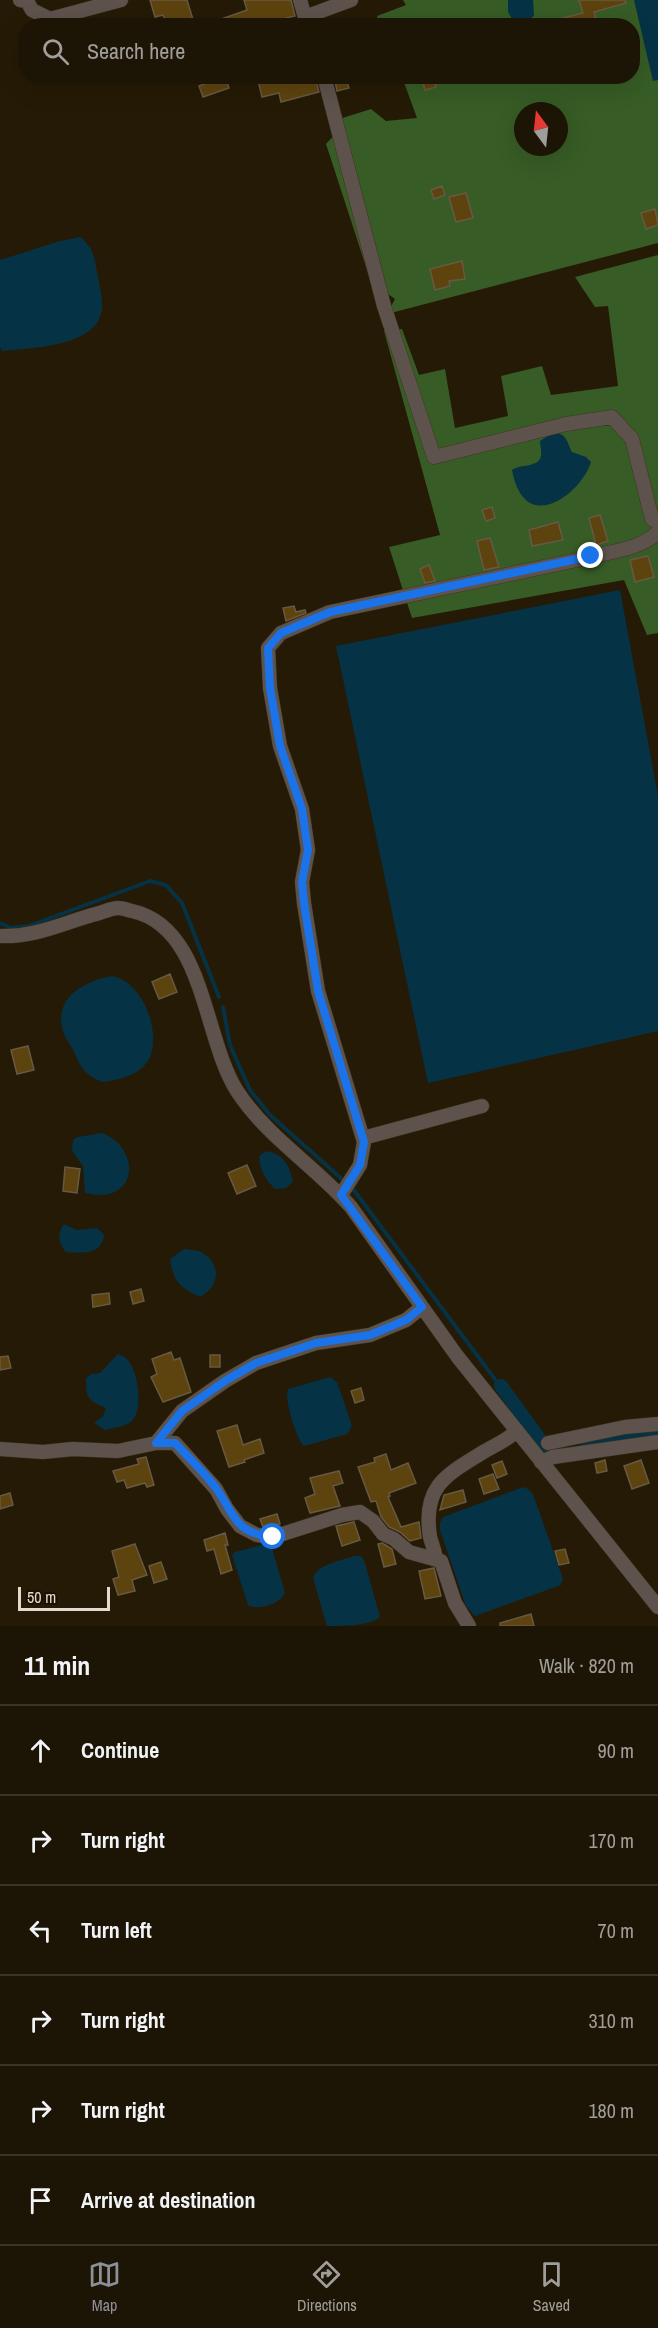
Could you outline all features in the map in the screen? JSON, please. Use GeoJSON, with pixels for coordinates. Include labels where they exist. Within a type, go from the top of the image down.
{"type":"FeatureCollection","features":[{"type":"Feature","properties":{"kind":"street"},"geometry":{"type":"LineString","coordinates":[[25,0],[32,10],[48,18]]}},
{"type":"Feature","properties":{"kind":"street"},"geometry":{"type":"LineString","coordinates":[[54,18],[121,0]]}},
{"type":"Feature","properties":{"kind":"street"},"geometry":{"type":"LineString","coordinates":[[300,0],[306,18]]}},
{"type":"Feature","properties":{"kind":"street"},"geometry":{"type":"LineString","coordinates":[[313,18],[351,0]]}},
{"type":"Feature","properties":{"kind":"street"},"geometry":{"type":"LineString","coordinates":[[326,84],[384,306],[434,457],[566,424],[612,417],[632,439],[652,519],[658,523]]}},
{"type":"Feature","properties":{"kind":"street"},"geometry":{"type":"LineString","coordinates":[[341,1195],[360,1165],[364,1149],[363,1138],[318,991],[302,882],[308,850],[302,809],[280,746],[270,688],[268,648],[281,633],[330,612],[462,585],[495,575],[571,561],[632,546],[651,539],[658,532]]}},
{"type":"Feature","properties":{"kind":"street"},"geometry":{"type":"LineString","coordinates":[[0,936],[21,937],[118,908],[147,914],[168,930],[193,972],[206,1004],[226,1070],[237,1091],[260,1121],[291,1152],[314,1169],[341,1195],[516,1431],[658,1607]]}},
{"type":"Feature","properties":{"kind":"street"},"geometry":{"type":"LineString","coordinates":[[363,1138],[482,1106]]}},
{"type":"Feature","properties":{"kind":"street"},"geometry":{"type":"LineString","coordinates":[[156,1443],[182,1411],[256,1363],[316,1343],[370,1335],[406,1320],[422,1307]]}},
{"type":"Feature","properties":{"kind":"street"},"geometry":{"type":"LineString","coordinates":[[548,1443],[625,1427],[658,1424]]}},
{"type":"Feature","properties":{"kind":"street"},"geometry":{"type":"LineString","coordinates":[[436,1559],[430,1538],[429,1517],[429,1502],[434,1489],[455,1470],[516,1431]]}},
{"type":"Feature","properties":{"kind":"street"},"geometry":{"type":"LineString","coordinates":[[541,1462],[553,1457],[658,1442]]}},
{"type":"Feature","properties":{"kind":"street"},"geometry":{"type":"LineString","coordinates":[[0,1449],[43,1452],[73,1449],[118,1450],[156,1443],[175,1443],[216,1489],[240,1526],[257,1535],[273,1537],[342,1515],[360,1512],[373,1521],[383,1534],[394,1539],[409,1552],[441,1561],[448,1575],[454,1603],[469,1626]]}},
{"type":"Feature","properties":{"kind":"green space"},"geometry":{"type":"Polygon","coordinates":[[[403,0],[658,0],[658,243],[387,314],[395,299],[371,282],[326,144],[337,132],[333,121],[371,109],[386,121],[417,118],[405,84],[640,84],[640,18],[378,18],[377,16],[406,5],[403,0]]]}},
{"type":"Feature","properties":{"kind":"green space"},"geometry":{"type":"Polygon","coordinates":[[[658,255],[658,633],[647,635],[624,580],[412,618],[389,547],[440,535],[384,331],[402,329],[419,375],[445,369],[455,428],[508,416],[501,376],[542,366],[551,395],[618,386],[608,306],[595,307],[575,277],[658,255]]]}},
{"type":"Feature","properties":{"kind":"water"},"geometry":{"type":"Polygon","coordinates":[[[508,0],[533,0],[534,16],[531,18],[512,18],[508,12],[508,0]]]}},
{"type":"Feature","properties":{"kind":"water"},"geometry":{"type":"Polygon","coordinates":[[[634,0],[658,0],[658,80],[653,81],[634,0]]]}},
{"type":"Feature","properties":{"kind":"water"},"geometry":{"type":"Polygon","coordinates":[[[80,237],[88,245],[93,255],[101,291],[102,310],[95,325],[86,333],[59,344],[2,351],[0,347],[0,260],[80,237]]]}},
{"type":"Feature","properties":{"kind":"water"},"geometry":{"type":"Polygon","coordinates":[[[554,432],[564,437],[572,452],[586,457],[591,462],[582,479],[567,495],[548,505],[539,506],[530,503],[520,493],[512,470],[537,462],[541,456],[540,441],[554,432]]]}},
{"type":"Feature","properties":{"kind":"water"},"geometry":{"type":"Polygon","coordinates":[[[620,590],[658,796],[658,1031],[428,1083],[336,646],[620,590]]]}},
{"type":"Feature","properties":{"kind":"water"},"geometry":{"type":"Polygon","coordinates":[[[112,976],[123,980],[140,997],[151,1021],[153,1046],[150,1057],[142,1068],[123,1078],[102,1082],[90,1076],[80,1065],[64,1033],[61,1019],[62,1009],[73,993],[91,982],[112,976]]]}},
{"type":"Feature","properties":{"kind":"water"},"geometry":{"type":"Polygon","coordinates":[[[102,1133],[115,1140],[124,1151],[129,1174],[125,1184],[116,1191],[103,1195],[85,1193],[83,1166],[72,1151],[73,1140],[102,1133]]]}},
{"type":"Feature","properties":{"kind":"water"},"geometry":{"type":"Polygon","coordinates":[[[266,1151],[282,1158],[288,1166],[293,1182],[286,1188],[275,1189],[268,1182],[259,1156],[266,1151]]]}},
{"type":"Feature","properties":{"kind":"water"},"geometry":{"type":"Polygon","coordinates":[[[64,1224],[76,1230],[97,1228],[104,1235],[102,1242],[90,1251],[66,1252],[59,1238],[64,1224]]]}},
{"type":"Feature","properties":{"kind":"water"},"geometry":{"type":"Polygon","coordinates":[[[184,1249],[199,1251],[212,1261],[215,1267],[215,1281],[212,1287],[200,1297],[183,1287],[173,1273],[170,1259],[184,1249]]]}},
{"type":"Feature","properties":{"kind":"water"},"geometry":{"type":"Polygon","coordinates":[[[118,1354],[126,1358],[134,1371],[138,1389],[138,1408],[136,1415],[129,1423],[105,1430],[94,1423],[103,1416],[106,1408],[89,1398],[86,1378],[91,1374],[100,1373],[118,1354]]]}},
{"type":"Feature","properties":{"kind":"water"},"geometry":{"type":"Polygon","coordinates":[[[330,1377],[337,1382],[352,1426],[347,1434],[304,1446],[292,1419],[288,1389],[330,1377]]]}},
{"type":"Feature","properties":{"kind":"water"},"geometry":{"type":"Polygon","coordinates":[[[523,1487],[533,1494],[563,1579],[561,1585],[475,1616],[466,1606],[440,1530],[440,1523],[443,1517],[523,1487]]]}},
{"type":"Feature","properties":{"kind":"water"},"geometry":{"type":"Polygon","coordinates":[[[265,1544],[272,1548],[285,1593],[274,1603],[263,1607],[252,1607],[248,1605],[232,1555],[235,1552],[265,1544]]]}},
{"type":"Feature","properties":{"kind":"water"},"geometry":{"type":"Polygon","coordinates":[[[354,1556],[361,1556],[365,1563],[380,1617],[362,1624],[327,1626],[313,1578],[315,1573],[324,1566],[354,1556]]]}},
{"type":"Feature","properties":{"kind":"building"},"geometry":{"type":"Polygon","coordinates":[[[150,0],[187,0],[193,18],[164,18],[163,15],[155,17],[150,0]]]}},
{"type":"Feature","properties":{"kind":"building"},"geometry":{"type":"Polygon","coordinates":[[[244,0],[291,0],[295,16],[224,18],[247,10],[244,0]]]}},
{"type":"Feature","properties":{"kind":"building"},"geometry":{"type":"Polygon","coordinates":[[[579,0],[625,0],[626,3],[594,12],[596,18],[563,18],[583,13],[579,0]]]}},
{"type":"Feature","properties":{"kind":"building"},"geometry":{"type":"Polygon","coordinates":[[[228,84],[229,88],[203,97],[199,86],[228,84]]]}},
{"type":"Feature","properties":{"kind":"building"},"geometry":{"type":"Polygon","coordinates":[[[259,84],[317,84],[319,92],[281,102],[279,93],[262,97],[259,84]]]}},
{"type":"Feature","properties":{"kind":"building"},"geometry":{"type":"Polygon","coordinates":[[[336,84],[348,84],[349,88],[337,91],[336,84]]]}},
{"type":"Feature","properties":{"kind":"building"},"geometry":{"type":"Polygon","coordinates":[[[423,84],[435,84],[436,87],[425,90],[423,84]]]}},
{"type":"Feature","properties":{"kind":"building"},"geometry":{"type":"Polygon","coordinates":[[[442,186],[445,195],[434,199],[431,190],[442,186]]]}},
{"type":"Feature","properties":{"kind":"building"},"geometry":{"type":"Polygon","coordinates":[[[466,193],[473,218],[456,222],[449,197],[466,193]]]}},
{"type":"Feature","properties":{"kind":"building"},"geometry":{"type":"Polygon","coordinates":[[[655,209],[658,225],[646,229],[641,213],[655,209]]]}},
{"type":"Feature","properties":{"kind":"building"},"geometry":{"type":"Polygon","coordinates":[[[462,261],[465,279],[449,281],[450,286],[435,290],[430,269],[462,261]]]}},
{"type":"Feature","properties":{"kind":"building"},"geometry":{"type":"Polygon","coordinates":[[[492,507],[495,518],[486,521],[482,510],[492,507]]]}},
{"type":"Feature","properties":{"kind":"building"},"geometry":{"type":"Polygon","coordinates":[[[600,515],[608,541],[596,545],[589,518],[600,515]]]}},
{"type":"Feature","properties":{"kind":"building"},"geometry":{"type":"Polygon","coordinates":[[[558,522],[563,540],[532,546],[529,530],[558,522]]]}},
{"type":"Feature","properties":{"kind":"building"},"geometry":{"type":"Polygon","coordinates":[[[490,538],[499,567],[484,570],[477,541],[490,538]]]}},
{"type":"Feature","properties":{"kind":"building"},"geometry":{"type":"Polygon","coordinates":[[[648,556],[654,577],[635,582],[630,560],[648,556]]]}},
{"type":"Feature","properties":{"kind":"building"},"geometry":{"type":"Polygon","coordinates":[[[429,565],[435,581],[425,583],[420,569],[429,565]]]}},
{"type":"Feature","properties":{"kind":"building"},"geometry":{"type":"Polygon","coordinates":[[[294,606],[296,612],[305,610],[306,613],[286,621],[283,608],[294,606]]]}},
{"type":"Feature","properties":{"kind":"building"},"geometry":{"type":"Polygon","coordinates":[[[170,974],[177,992],[159,999],[152,982],[170,974]]]}},
{"type":"Feature","properties":{"kind":"building"},"geometry":{"type":"Polygon","coordinates":[[[28,1046],[34,1070],[17,1074],[11,1050],[28,1046]]]}},
{"type":"Feature","properties":{"kind":"building"},"geometry":{"type":"Polygon","coordinates":[[[247,1165],[256,1186],[237,1194],[228,1173],[247,1165]]]}},
{"type":"Feature","properties":{"kind":"building"},"geometry":{"type":"Polygon","coordinates":[[[65,1167],[80,1169],[77,1193],[63,1191],[65,1167]]]}},
{"type":"Feature","properties":{"kind":"building"},"geometry":{"type":"Polygon","coordinates":[[[141,1289],[144,1301],[133,1304],[130,1292],[141,1289]]]}},
{"type":"Feature","properties":{"kind":"building"},"geometry":{"type":"Polygon","coordinates":[[[109,1293],[110,1304],[93,1307],[92,1295],[109,1293]]]}},
{"type":"Feature","properties":{"kind":"building"},"geometry":{"type":"Polygon","coordinates":[[[171,1352],[174,1360],[180,1358],[191,1392],[163,1402],[151,1377],[157,1374],[152,1359],[171,1352]]]}},
{"type":"Feature","properties":{"kind":"building"},"geometry":{"type":"Polygon","coordinates":[[[210,1355],[220,1355],[220,1367],[210,1367],[210,1355]]]}},
{"type":"Feature","properties":{"kind":"building"},"geometry":{"type":"Polygon","coordinates":[[[8,1356],[11,1368],[0,1370],[0,1357],[8,1356]]]}},
{"type":"Feature","properties":{"kind":"building"},"geometry":{"type":"Polygon","coordinates":[[[361,1388],[364,1400],[355,1403],[351,1391],[361,1388]]]}},
{"type":"Feature","properties":{"kind":"building"},"geometry":{"type":"Polygon","coordinates":[[[237,1425],[243,1445],[260,1439],[264,1453],[229,1467],[217,1431],[237,1425]]]}},
{"type":"Feature","properties":{"kind":"building"},"geometry":{"type":"Polygon","coordinates":[[[386,1454],[391,1470],[408,1463],[416,1483],[389,1493],[388,1497],[401,1527],[419,1522],[421,1538],[410,1541],[400,1532],[389,1527],[381,1517],[376,1501],[371,1502],[358,1467],[375,1462],[374,1458],[386,1454]]]}},
{"type":"Feature","properties":{"kind":"building"},"geometry":{"type":"Polygon","coordinates":[[[146,1457],[154,1485],[147,1487],[145,1483],[127,1488],[124,1480],[117,1482],[113,1471],[139,1464],[137,1459],[146,1457]]]}},
{"type":"Feature","properties":{"kind":"building"},"geometry":{"type":"Polygon","coordinates":[[[605,1460],[607,1471],[597,1473],[595,1463],[605,1460]]]}},
{"type":"Feature","properties":{"kind":"building"},"geometry":{"type":"Polygon","coordinates":[[[641,1460],[649,1483],[632,1489],[624,1466],[641,1460]]]}},
{"type":"Feature","properties":{"kind":"building"},"geometry":{"type":"Polygon","coordinates":[[[502,1461],[507,1474],[497,1478],[492,1465],[502,1461]]]}},
{"type":"Feature","properties":{"kind":"building"},"geometry":{"type":"Polygon","coordinates":[[[339,1471],[343,1483],[333,1486],[340,1506],[310,1513],[305,1498],[315,1494],[310,1478],[339,1471]]]}},
{"type":"Feature","properties":{"kind":"building"},"geometry":{"type":"Polygon","coordinates":[[[493,1474],[499,1489],[484,1494],[479,1479],[493,1474]]]}},
{"type":"Feature","properties":{"kind":"building"},"geometry":{"type":"Polygon","coordinates":[[[463,1490],[466,1502],[440,1510],[444,1495],[463,1490]]]}},
{"type":"Feature","properties":{"kind":"building"},"geometry":{"type":"Polygon","coordinates":[[[10,1493],[13,1505],[0,1509],[0,1496],[10,1493]]]}},
{"type":"Feature","properties":{"kind":"building"},"geometry":{"type":"Polygon","coordinates":[[[277,1514],[280,1524],[263,1527],[260,1519],[277,1514]]]}},
{"type":"Feature","properties":{"kind":"building"},"geometry":{"type":"Polygon","coordinates":[[[354,1522],[360,1540],[342,1546],[336,1526],[354,1522]]]}},
{"type":"Feature","properties":{"kind":"building"},"geometry":{"type":"Polygon","coordinates":[[[225,1533],[228,1545],[225,1545],[232,1570],[221,1574],[214,1549],[207,1551],[204,1540],[225,1533]]]}},
{"type":"Feature","properties":{"kind":"building"},"geometry":{"type":"Polygon","coordinates":[[[382,1543],[392,1549],[396,1564],[384,1567],[378,1544],[382,1543]]]}},
{"type":"Feature","properties":{"kind":"building"},"geometry":{"type":"Polygon","coordinates":[[[135,1544],[147,1575],[132,1580],[135,1591],[118,1595],[113,1579],[119,1577],[112,1551],[135,1544]]]}},
{"type":"Feature","properties":{"kind":"building"},"geometry":{"type":"Polygon","coordinates":[[[565,1549],[569,1563],[559,1565],[555,1551],[565,1549]]]}},
{"type":"Feature","properties":{"kind":"building"},"geometry":{"type":"Polygon","coordinates":[[[161,1562],[167,1579],[154,1583],[149,1566],[161,1562]]]}},
{"type":"Feature","properties":{"kind":"building"},"geometry":{"type":"Polygon","coordinates":[[[434,1568],[441,1596],[425,1599],[419,1571],[434,1568]]]}},
{"type":"Feature","properties":{"kind":"building"},"geometry":{"type":"Polygon","coordinates":[[[531,1614],[534,1626],[500,1626],[500,1623],[531,1614]]]}},
{"type":"Feature","properties":{"kind":"waterway"},"geometry":{"type":"LineString","coordinates":[[0,923],[11,928],[29,926],[150,881],[166,885],[182,903],[219,997]]}},
{"type":"Feature","properties":{"kind":"waterway"},"geometry":{"type":"LineString","coordinates":[[223,1007],[230,1045],[250,1090],[270,1115],[343,1180]]}},
{"type":"Feature","properties":{"kind":"waterway"},"geometry":{"type":"LineString","coordinates":[[353,1189],[503,1390]]}},
{"type":"Feature","properties":{"kind":"waterway"},"geometry":{"type":"LineString","coordinates":[[501,1386],[546,1448],[558,1446]]}},
{"type":"Feature","properties":{"kind":"waterway"},"geometry":{"type":"LineString","coordinates":[[586,1441],[658,1432]]}},
{"type":"Feature","properties":{"kind":"route"},"geometry":{"type":"LineString","coordinates":[[273,1537],[257,1535],[240,1526],[216,1489],[175,1443],[156,1443],[182,1411],[256,1363],[316,1343],[370,1335],[406,1320],[422,1307],[341,1195],[360,1165],[364,1142],[318,991],[302,882],[308,850],[302,809],[280,746],[270,688],[268,648],[281,633],[330,612],[591,556]]}}]}
